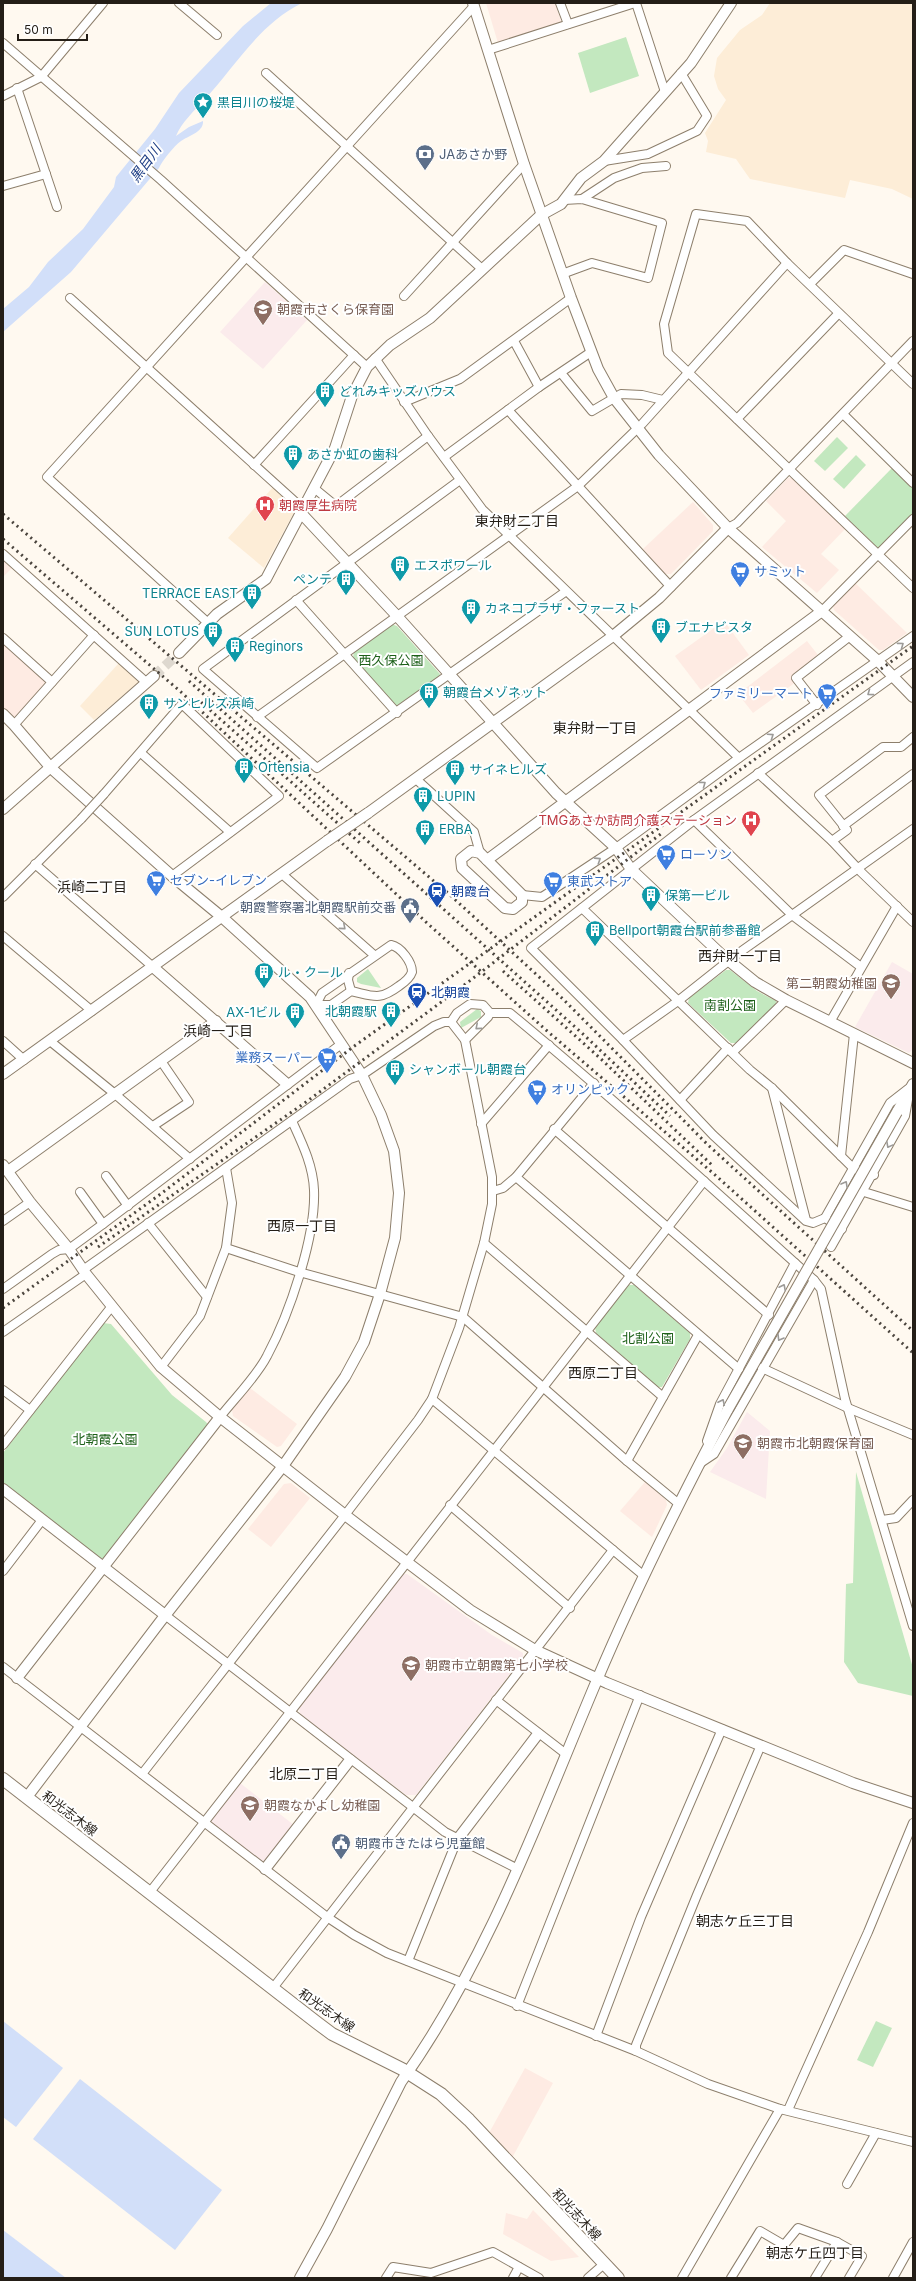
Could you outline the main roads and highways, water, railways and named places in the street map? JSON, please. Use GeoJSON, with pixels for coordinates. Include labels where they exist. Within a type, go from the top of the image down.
{"type":"FeatureCollection","features":[{"type":"Feature","properties":{"kind":"main road","name":"和光志木線"},"geometry":{"type":"LineString","coordinates":[[3,1779],[332,2034],[408,2073],[441,2094],[456,2107],[618,2278]]}},
{"type":"Feature","properties":{"kind":"water","name":"黒目川"},"geometry":{"type":"Polygon","coordinates":[[[271,3],[302,3],[273,22],[248,47],[185,122],[176,136],[189,127],[203,121],[201,128],[181,141],[172,150],[159,168],[71,272],[3,332],[3,309],[29,287],[48,262],[83,229],[114,187],[116,177],[155,129],[179,93],[243,26],[271,3]]]}},
{"type":"Feature","properties":{"kind":"water"},"geometry":{"type":"Polygon","coordinates":[[[3,2021],[63,2068],[16,2127],[3,2117],[3,2021]]]}},
{"type":"Feature","properties":{"kind":"water"},"geometry":{"type":"Polygon","coordinates":[[[80,2079],[222,2190],[175,2250],[33,2139],[80,2079]]]}},
{"type":"Feature","properties":{"kind":"water"},"geometry":{"type":"Polygon","coordinates":[[[3,2230],[66,2278],[3,2278],[3,2230]]]}},
{"type":"Feature","properties":{"kind":"tunnel"},"geometry":{"type":"LineString","coordinates":[[154,676],[179,653]]}},
{"type":"Feature","properties":{"kind":"railway"},"geometry":{"type":"LineString","coordinates":[[3,514],[449,894],[563,999],[708,1145],[913,1331]]}},
{"type":"Feature","properties":{"kind":"railway"},"geometry":{"type":"LineString","coordinates":[[3,539],[181,692],[427,923],[546,1030],[714,1174],[913,1353]]}},
{"type":"Feature","properties":{"kind":"railway"},"geometry":{"type":"LineString","coordinates":[[3,1308],[162,1193],[353,1047],[913,646]]}},
{"type":"Feature","properties":{"kind":"railway"},"geometry":{"type":"LineString","coordinates":[[189,681],[584,1035],[670,1116]]}},
{"type":"Feature","properties":{"kind":"railway"},"geometry":{"type":"LineString","coordinates":[[201,702],[361,844]]}},
{"type":"Feature","properties":{"kind":"railway"},"geometry":{"type":"LineString","coordinates":[[98,1247],[306,1102],[463,986],[662,833]]}},
{"type":"Feature","properties":{"kind":"railway"},"geometry":{"type":"LineString","coordinates":[[503,971],[601,1059],[714,1167]]}},
{"type":"Feature","properties":{"kind":"place","name":"黒目川の桜堤"},"geometry":{"type":"Point","coordinates":[203,119]}},
{"type":"Feature","properties":{"kind":"place","name":"JAあさか野"},"geometry":{"type":"Point","coordinates":[425,171]}},
{"type":"Feature","properties":{"kind":"place","name":"朝霞市さくら保育園"},"geometry":{"type":"Point","coordinates":[263,326]}},
{"type":"Feature","properties":{"kind":"place","name":"どれみキッズハウス"},"geometry":{"type":"Point","coordinates":[325,408]}},
{"type":"Feature","properties":{"kind":"place","name":"あさか虹の歯科"},"geometry":{"type":"Point","coordinates":[293,471]}},
{"type":"Feature","properties":{"kind":"place","name":"朝霞厚生病院"},"geometry":{"type":"Point","coordinates":[265,522]}},
{"type":"Feature","properties":{"kind":"place","name":"エスポワール"},"geometry":{"type":"Point","coordinates":[400,582]}},
{"type":"Feature","properties":{"kind":"place","name":"サミット"},"geometry":{"type":"Point","coordinates":[740,588]}},
{"type":"Feature","properties":{"kind":"place","name":"ペンテ"},"geometry":{"type":"Point","coordinates":[346,596]}},
{"type":"Feature","properties":{"kind":"place","name":"TERRACE EAST"},"geometry":{"type":"Point","coordinates":[252,610]}},
{"type":"Feature","properties":{"kind":"place","name":"カネコプラザ・ファースト"},"geometry":{"type":"Point","coordinates":[471,625]}},
{"type":"Feature","properties":{"kind":"place","name":"ブエナビスタ"},"geometry":{"type":"Point","coordinates":[661,644]}},
{"type":"Feature","properties":{"kind":"place","name":"SUN LOTUS"},"geometry":{"type":"Point","coordinates":[213,648]}},
{"type":"Feature","properties":{"kind":"place","name":"Reginors"},"geometry":{"type":"Point","coordinates":[235,663]}},
{"type":"Feature","properties":{"kind":"place","name":"朝霞台メゾネット"},"geometry":{"type":"Point","coordinates":[429,709]}},
{"type":"Feature","properties":{"kind":"place","name":"ファミリーマート"},"geometry":{"type":"Point","coordinates":[827,710]}},
{"type":"Feature","properties":{"kind":"place","name":"サンヒルズ浜崎"},"geometry":{"type":"Point","coordinates":[149,720]}},
{"type":"Feature","properties":{"kind":"place","name":"Ortensia"},"geometry":{"type":"Point","coordinates":[244,784]}},
{"type":"Feature","properties":{"kind":"place","name":"サイネヒルズ"},"geometry":{"type":"Point","coordinates":[455,786]}},
{"type":"Feature","properties":{"kind":"place","name":"LUPIN"},"geometry":{"type":"Point","coordinates":[423,813]}},
{"type":"Feature","properties":{"kind":"place","name":"TMGあさか訪問介護ステーション"},"geometry":{"type":"Point","coordinates":[751,837]}},
{"type":"Feature","properties":{"kind":"place","name":"ERBA"},"geometry":{"type":"Point","coordinates":[425,846]}},
{"type":"Feature","properties":{"kind":"place","name":"ローソン"},"geometry":{"type":"Point","coordinates":[666,871]}},
{"type":"Feature","properties":{"kind":"place","name":"セブン-イレブン"},"geometry":{"type":"Point","coordinates":[156,897]}},
{"type":"Feature","properties":{"kind":"place","name":"東武ストア"},"geometry":{"type":"Point","coordinates":[553,898]}},
{"type":"Feature","properties":{"kind":"place","name":"朝霞台"},"geometry":{"type":"Point","coordinates":[437,908]}},
{"type":"Feature","properties":{"kind":"place","name":"保第一ビル"},"geometry":{"type":"Point","coordinates":[651,912]}},
{"type":"Feature","properties":{"kind":"place","name":"朝霞警察署北朝霞駅前交番"},"geometry":{"type":"Point","coordinates":[410,924]}},
{"type":"Feature","properties":{"kind":"place","name":"Bellport朝霞台駅前参番館"},"geometry":{"type":"Point","coordinates":[595,947]}},
{"type":"Feature","properties":{"kind":"place","name":"ル・クール"},"geometry":{"type":"Point","coordinates":[264,989]}},
{"type":"Feature","properties":{"kind":"place","name":"第二朝霞幼稚園"},"geometry":{"type":"Point","coordinates":[891,1000]}},
{"type":"Feature","properties":{"kind":"place","name":"北朝霞"},"geometry":{"type":"Point","coordinates":[417,1009]}},
{"type":"Feature","properties":{"kind":"place","name":"北朝霞駅"},"geometry":{"type":"Point","coordinates":[391,1028]}},
{"type":"Feature","properties":{"kind":"place","name":"AX-1ビル"},"geometry":{"type":"Point","coordinates":[295,1029]}},
{"type":"Feature","properties":{"kind":"place","name":"業務スーパー"},"geometry":{"type":"Point","coordinates":[327,1074]}},
{"type":"Feature","properties":{"kind":"place","name":"シャンボール朝霞台"},"geometry":{"type":"Point","coordinates":[395,1086]}},
{"type":"Feature","properties":{"kind":"place","name":"オリンピック"},"geometry":{"type":"Point","coordinates":[537,1106]}},
{"type":"Feature","properties":{"kind":"place","name":"朝霞市北朝霞保育園"},"geometry":{"type":"Point","coordinates":[743,1460]}},
{"type":"Feature","properties":{"kind":"place","name":"朝霞市立朝霞第七小学校"},"geometry":{"type":"Point","coordinates":[411,1682]}},
{"type":"Feature","properties":{"kind":"place","name":"朝霞なかよし幼稚園"},"geometry":{"type":"Point","coordinates":[250,1822]}},
{"type":"Feature","properties":{"kind":"place","name":"朝霞市きたはら児童館"},"geometry":{"type":"Point","coordinates":[341,1860]}},
{"type":"Feature","properties":{"kind":"district","name":"東弁財二丁目"},"geometry":{"type":"Point","coordinates":[517,520]}},
{"type":"Feature","properties":{"kind":"district","name":"東弁財一丁目"},"geometry":{"type":"Point","coordinates":[595,727]}},
{"type":"Feature","properties":{"kind":"district","name":"浜崎二丁目"},"geometry":{"type":"Point","coordinates":[92,886]}},
{"type":"Feature","properties":{"kind":"district","name":"西弁財一丁目"},"geometry":{"type":"Point","coordinates":[740,955]}},
{"type":"Feature","properties":{"kind":"district","name":"浜崎一丁目"},"geometry":{"type":"Point","coordinates":[218,1030]}},
{"type":"Feature","properties":{"kind":"district","name":"西原一丁目"},"geometry":{"type":"Point","coordinates":[302,1225]}},
{"type":"Feature","properties":{"kind":"district","name":"西原二丁目"},"geometry":{"type":"Point","coordinates":[603,1372]}},
{"type":"Feature","properties":{"kind":"district","name":"北原二丁目"},"geometry":{"type":"Point","coordinates":[304,1773]}},
{"type":"Feature","properties":{"kind":"district","name":"朝志ケ丘三丁目"},"geometry":{"type":"Point","coordinates":[745,1920]}},
{"type":"Feature","properties":{"kind":"district","name":"朝志ケ丘四丁目"},"geometry":{"type":"Point","coordinates":[815,2252]}},
{"type":"Feature","properties":{"kind":"park label","name":"西久保公園"},"geometry":{"type":"Point","coordinates":[391,660]}},
{"type":"Feature","properties":{"kind":"park label","name":"南割公園"},"geometry":{"type":"Point","coordinates":[730,1005]}},
{"type":"Feature","properties":{"kind":"park label","name":"北割公園"},"geometry":{"type":"Point","coordinates":[648,1338]}},
{"type":"Feature","properties":{"kind":"park label","name":"北朝霞公園"},"geometry":{"type":"Point","coordinates":[105,1439]}}]}
